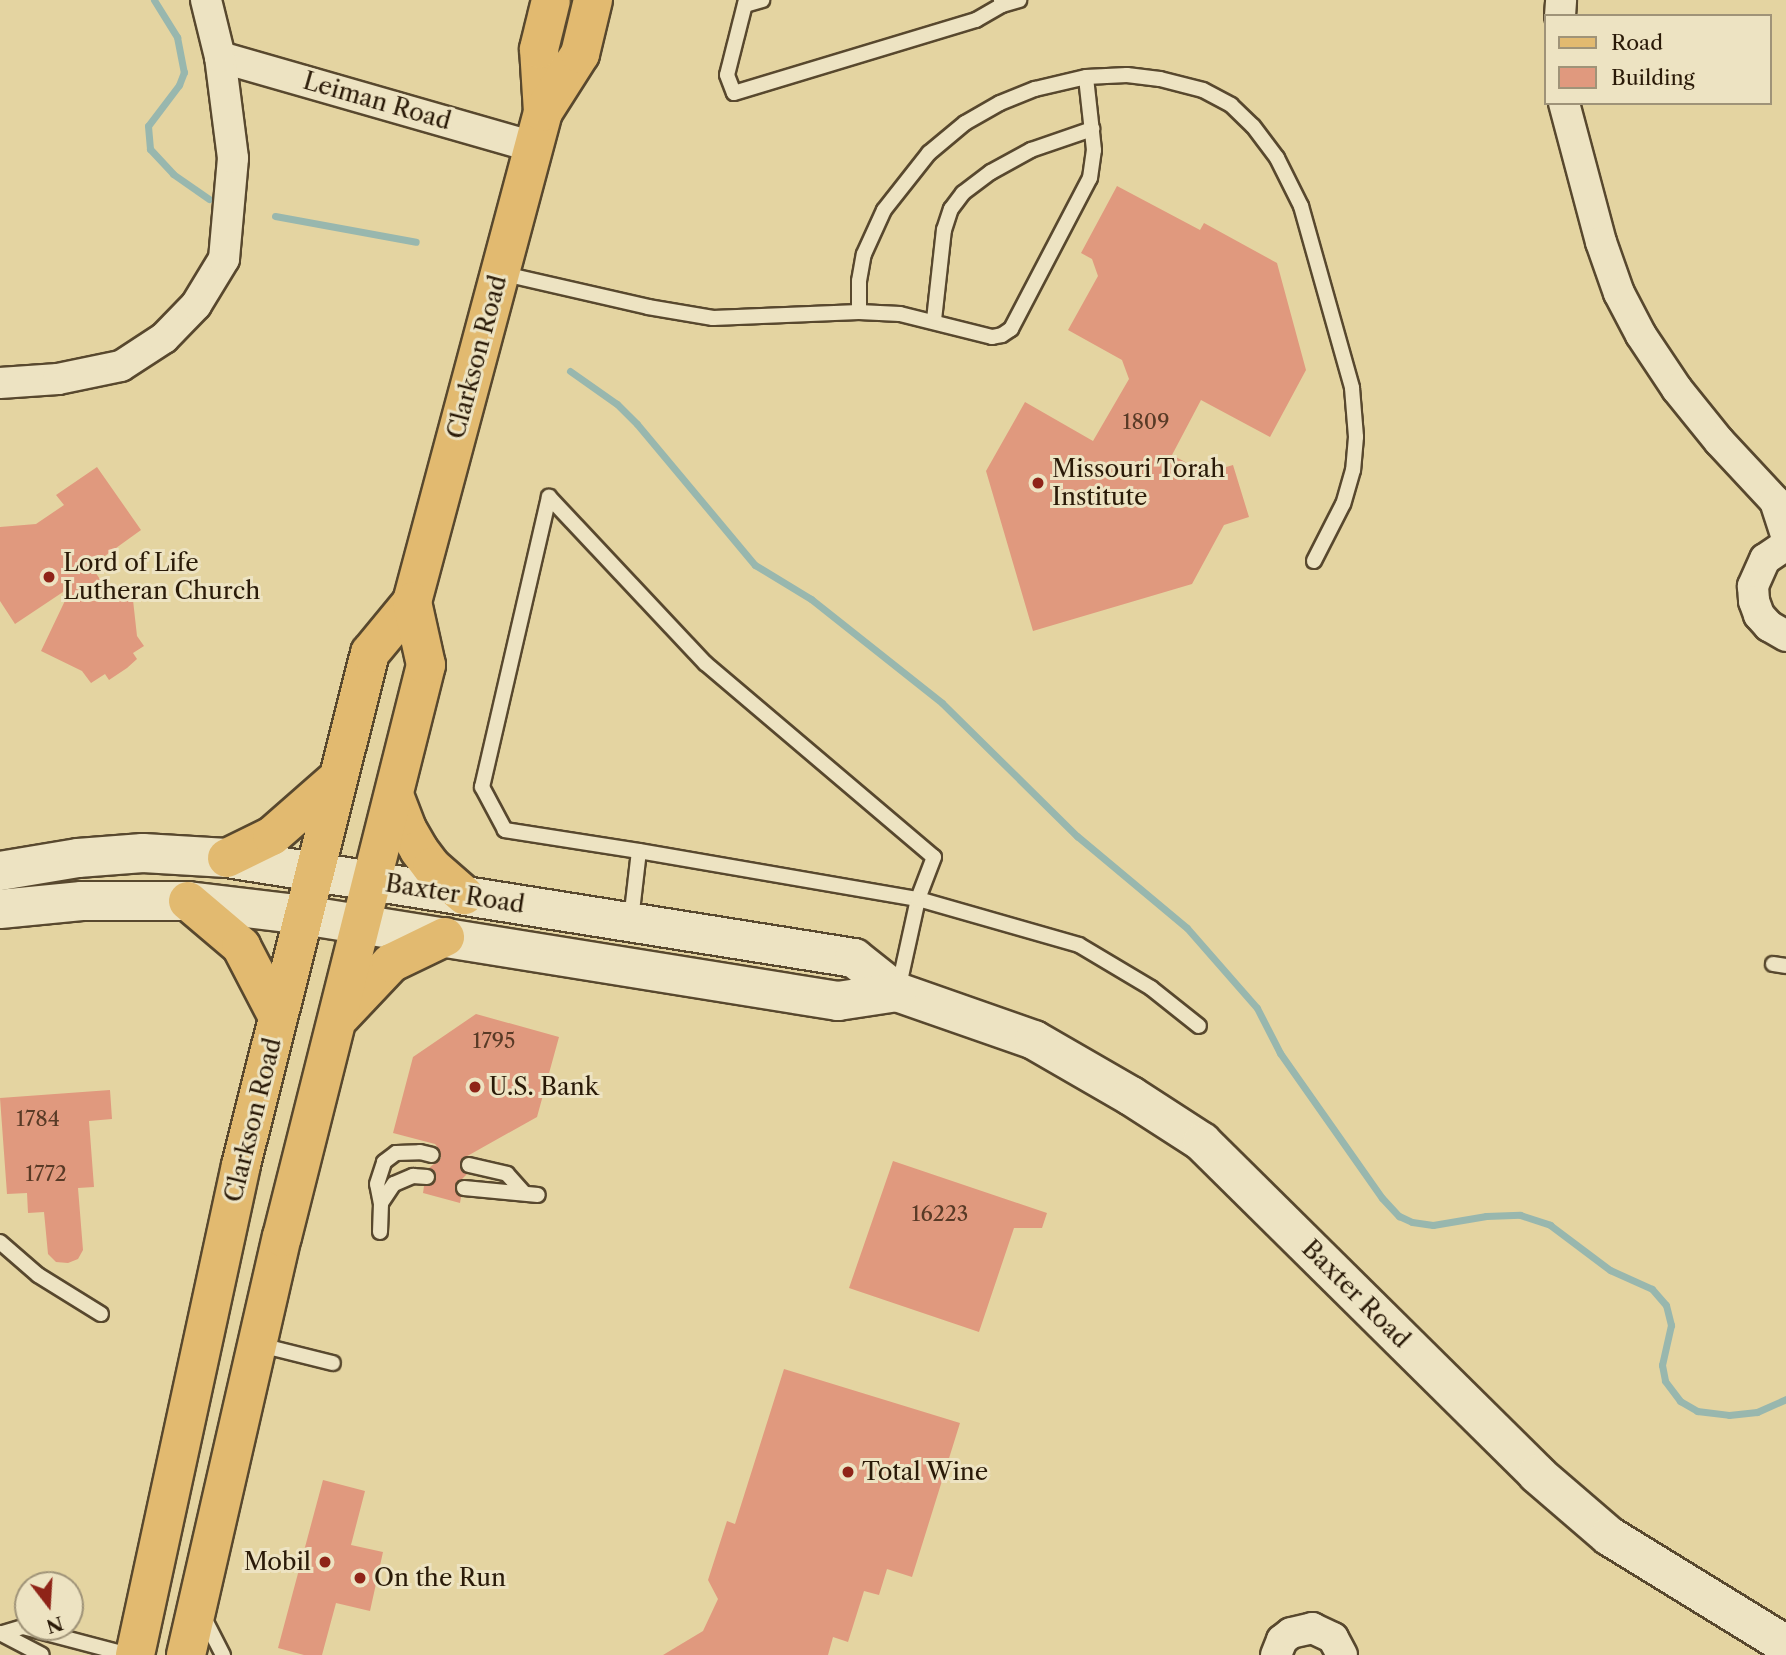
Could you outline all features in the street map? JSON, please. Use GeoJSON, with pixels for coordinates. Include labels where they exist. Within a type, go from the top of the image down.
{"type":"FeatureCollection","features":[{"type":"Feature","properties":{"kind":"main road","name":"Clarkson Road"},"geometry":{"type":"LineString","coordinates":[[539,129],[539,49],[551,0]]}},
{"type":"Feature","properties":{"kind":"main road","name":"Clarkson Road"},"geometry":{"type":"LineString","coordinates":[[132,1655],[221,1254],[370,653],[412,602],[539,129],[580,54],[593,0]]}},
{"type":"Feature","properties":{"kind":"main road","name":"Clarkson Road"},"geometry":{"type":"LineString","coordinates":[[187,1655],[256,1344],[426,665],[412,602]]}},
{"type":"Feature","properties":{"kind":"main road"},"geometry":{"type":"LineString","coordinates":[[226,858],[272,835],[338,779]]}},
{"type":"Feature","properties":{"kind":"main road"},"geometry":{"type":"LineString","coordinates":[[394,795],[407,830],[419,850],[432,867],[464,895]]}},
{"type":"Feature","properties":{"kind":"main road","name":"Baxter Road"},"geometry":{"type":"LineString","coordinates":[[0,871],[78,858],[143,853],[226,858],[854,958],[897,992],[1034,1040],[1131,1096],[1202,1142],[1537,1474],[1609,1536],[1786,1645]]}},
{"type":"Feature","properties":{"kind":"main road","name":"Baxter Road"},"geometry":{"type":"LineString","coordinates":[[0,909],[82,901],[188,901],[303,915],[838,1001],[897,992]]}},
{"type":"Feature","properties":{"kind":"main road"},"geometry":{"type":"LineString","coordinates":[[188,901],[241,946],[278,1017]]}},
{"type":"Feature","properties":{"kind":"main road"},"geometry":{"type":"LineString","coordinates":[[337,1020],[391,963],[445,937]]}},
{"type":"Feature","properties":{"kind":"street"},"geometry":{"type":"LineString","coordinates":[[0,383],[58,379],[121,366],[164,338],[203,295],[224,259],[233,158],[220,57],[206,0]]}},
{"type":"Feature","properties":{"kind":"street","name":"Leiman Road"},"geometry":{"type":"LineString","coordinates":[[220,57],[539,129]]}},
{"type":"Feature","properties":{"kind":"street"},"geometry":{"type":"LineString","coordinates":[[1565,105],[1601,242],[1619,293],[1635,325],[1677,389],[1719,441],[1775,501],[1786,534]]}},
{"type":"Feature","properties":{"kind":"street"},"geometry":{"type":"LineString","coordinates":[[1786,545],[1765,559],[1753,586],[1759,615],[1769,626],[1786,636]]}},
{"type":"Feature","properties":{"kind":"street"},"geometry":{"type":"LineString","coordinates":[[1276,1655],[1282,1640],[1291,1633],[1312,1628],[1333,1638],[1342,1655]]}},
{"type":"Feature","properties":{"kind":"lane"},"geometry":{"type":"LineString","coordinates":[[762,0],[745,3],[727,75],[734,93],[976,20],[1001,3],[1019,0]]}},
{"type":"Feature","properties":{"kind":"lane"},"geometry":{"type":"LineString","coordinates":[[859,312],[859,281],[872,234],[897,191],[929,153],[965,123],[1000,103],[1035,89],[1086,77],[1126,75],[1160,79],[1203,90],[1231,105],[1253,126],[1277,158],[1301,206],[1352,388],[1356,437],[1353,470],[1343,504],[1314,561]]}},
{"type":"Feature","properties":{"kind":"lane"},"geometry":{"type":"LineString","coordinates":[[500,273],[648,307],[713,318],[859,312],[900,314],[934,320],[992,337],[1011,329],[1090,178],[1094,150],[1086,77]]}},
{"type":"Feature","properties":{"kind":"lane"},"geometry":{"type":"LineString","coordinates":[[934,320],[944,230],[951,209],[963,193],[991,172],[1031,150],[1091,129]]}},
{"type":"Feature","properties":{"kind":"lane"},"geometry":{"type":"LineString","coordinates":[[897,992],[918,899],[934,857],[705,663],[549,497],[482,787],[505,830],[918,899],[1079,945],[1152,988],[1199,1026]]}},
{"type":"Feature","properties":{"kind":"lane"},"geometry":{"type":"LineString","coordinates":[[631,922],[639,851]]}},
{"type":"Feature","properties":{"kind":"lane"},"geometry":{"type":"LineString","coordinates":[[380,1232],[381,1205],[377,1184],[384,1162],[396,1153],[420,1152],[432,1155]]}},
{"type":"Feature","properties":{"kind":"lane"},"geometry":{"type":"LineString","coordinates":[[470,1165],[507,1174],[523,1192]]}},
{"type":"Feature","properties":{"kind":"lane"},"geometry":{"type":"LineString","coordinates":[[381,1205],[394,1184],[413,1176],[427,1177]]}},
{"type":"Feature","properties":{"kind":"lane"},"geometry":{"type":"LineString","coordinates":[[464,1188],[487,1193],[523,1192],[538,1195]]}},
{"type":"Feature","properties":{"kind":"lane"},"geometry":{"type":"LineString","coordinates":[[0,1242],[38,1275],[101,1314]]}},
{"type":"Feature","properties":{"kind":"lane"},"geometry":{"type":"LineString","coordinates":[[256,1344],[333,1363]]}},
{"type":"Feature","properties":{"kind":"lane"},"geometry":{"type":"LineString","coordinates":[[198,1605],[223,1655]]}},
{"type":"Feature","properties":{"kind":"lane"},"geometry":{"type":"LineString","coordinates":[[2,1633],[23,1628],[132,1655]]}},
{"type":"Feature","properties":{"kind":"lane"},"geometry":{"type":"LineString","coordinates":[[2,1633],[42,1655]]}},
{"type":"Feature","properties":{"kind":"building"},"geometry":{"type":"Polygon","coordinates":[[[1117,186],[1200,230],[1204,223],[1277,263],[1306,370],[1270,437],[1201,400],[1172,455],[1206,473],[1233,465],[1249,517],[1224,525],[1192,584],[1033,631],[986,471],[1025,402],[1093,441],[1129,379],[1122,360],[1068,330],[1098,276],[1092,259],[1081,253],[1117,186]]]}},
{"type":"Feature","properties":{"kind":"building","name":"Lord of Life Lutheran Church"},"geometry":{"type":"Polygon","coordinates":[[[97,467],[141,530],[91,566],[110,594],[132,591],[137,636],[144,646],[133,653],[137,659],[127,668],[109,680],[105,674],[91,683],[82,671],[41,651],[72,586],[15,624],[0,601],[0,527],[36,524],[64,505],[56,495],[97,467]]]}},
{"type":"Feature","properties":{"kind":"building","name":"U.S. Bank"},"geometry":{"type":"Polygon","coordinates":[[[476,1014],[559,1037],[537,1117],[462,1159],[460,1168],[467,1174],[455,1186],[461,1197],[460,1203],[423,1193],[424,1186],[435,1182],[436,1173],[429,1168],[441,1158],[435,1144],[393,1133],[413,1057],[476,1014]]]}},
{"type":"Feature","properties":{"kind":"building"},"geometry":{"type":"Polygon","coordinates":[[[110,1090],[112,1119],[89,1121],[94,1187],[78,1188],[83,1250],[78,1259],[68,1263],[56,1262],[48,1254],[44,1212],[28,1213],[27,1193],[7,1194],[0,1098],[110,1090]]]}},
{"type":"Feature","properties":{"kind":"building"},"geometry":{"type":"Polygon","coordinates":[[[893,1161],[1047,1213],[1042,1228],[1014,1228],[979,1332],[849,1288],[893,1161]]]}},
{"type":"Feature","properties":{"kind":"building","name":"Total Wine"},"geometry":{"type":"Polygon","coordinates":[[[784,1369],[960,1423],[912,1577],[887,1569],[879,1595],[864,1591],[848,1642],[833,1637],[828,1655],[663,1655],[703,1631],[718,1599],[708,1580],[727,1521],[735,1524],[784,1369]]]}},
{"type":"Feature","properties":{"kind":"building"},"geometry":{"type":"Polygon","coordinates":[[[323,1480],[365,1491],[351,1545],[383,1552],[370,1611],[336,1603],[322,1655],[304,1655],[278,1648],[323,1480]]]}},
{"type":"Feature","properties":{"kind":"waterway"},"geometry":{"type":"LineString","coordinates":[[154,0],[177,37],[184,72],[179,85],[148,126],[150,149],[173,174],[209,199]]}},
{"type":"Feature","properties":{"kind":"waterway"},"geometry":{"type":"LineString","coordinates":[[275,216],[416,242]]}},
{"type":"Feature","properties":{"kind":"waterway"},"geometry":{"type":"LineString","coordinates":[[570,371],[617,404],[637,424],[755,565],[811,599],[942,703],[1077,836],[1187,928],[1257,1008],[1280,1053],[1382,1198],[1399,1216],[1412,1222],[1433,1225],[1486,1216],[1520,1215],[1550,1225],[1610,1270],[1652,1289],[1666,1305],[1671,1325],[1662,1365],[1665,1381],[1680,1401],[1697,1411],[1729,1415],[1757,1412],[1786,1399]]}},
{"type":"Feature","properties":{"kind":"place","name":"Missouri Torah Institute"},"geometry":{"type":"Point","coordinates":[1038,483]}},
{"type":"Feature","properties":{"kind":"place","name":"Lord of Life Lutheran Church"},"geometry":{"type":"Point","coordinates":[49,577]}},
{"type":"Feature","properties":{"kind":"place","name":"U.S. Bank"},"geometry":{"type":"Point","coordinates":[475,1087]}},
{"type":"Feature","properties":{"kind":"place","name":"Total Wine"},"geometry":{"type":"Point","coordinates":[848,1472]}},
{"type":"Feature","properties":{"kind":"place","name":"Mobil"},"geometry":{"type":"Point","coordinates":[325,1562]}},
{"type":"Feature","properties":{"kind":"place","name":"On the Run"},"geometry":{"type":"Point","coordinates":[360,1578]}}]}
